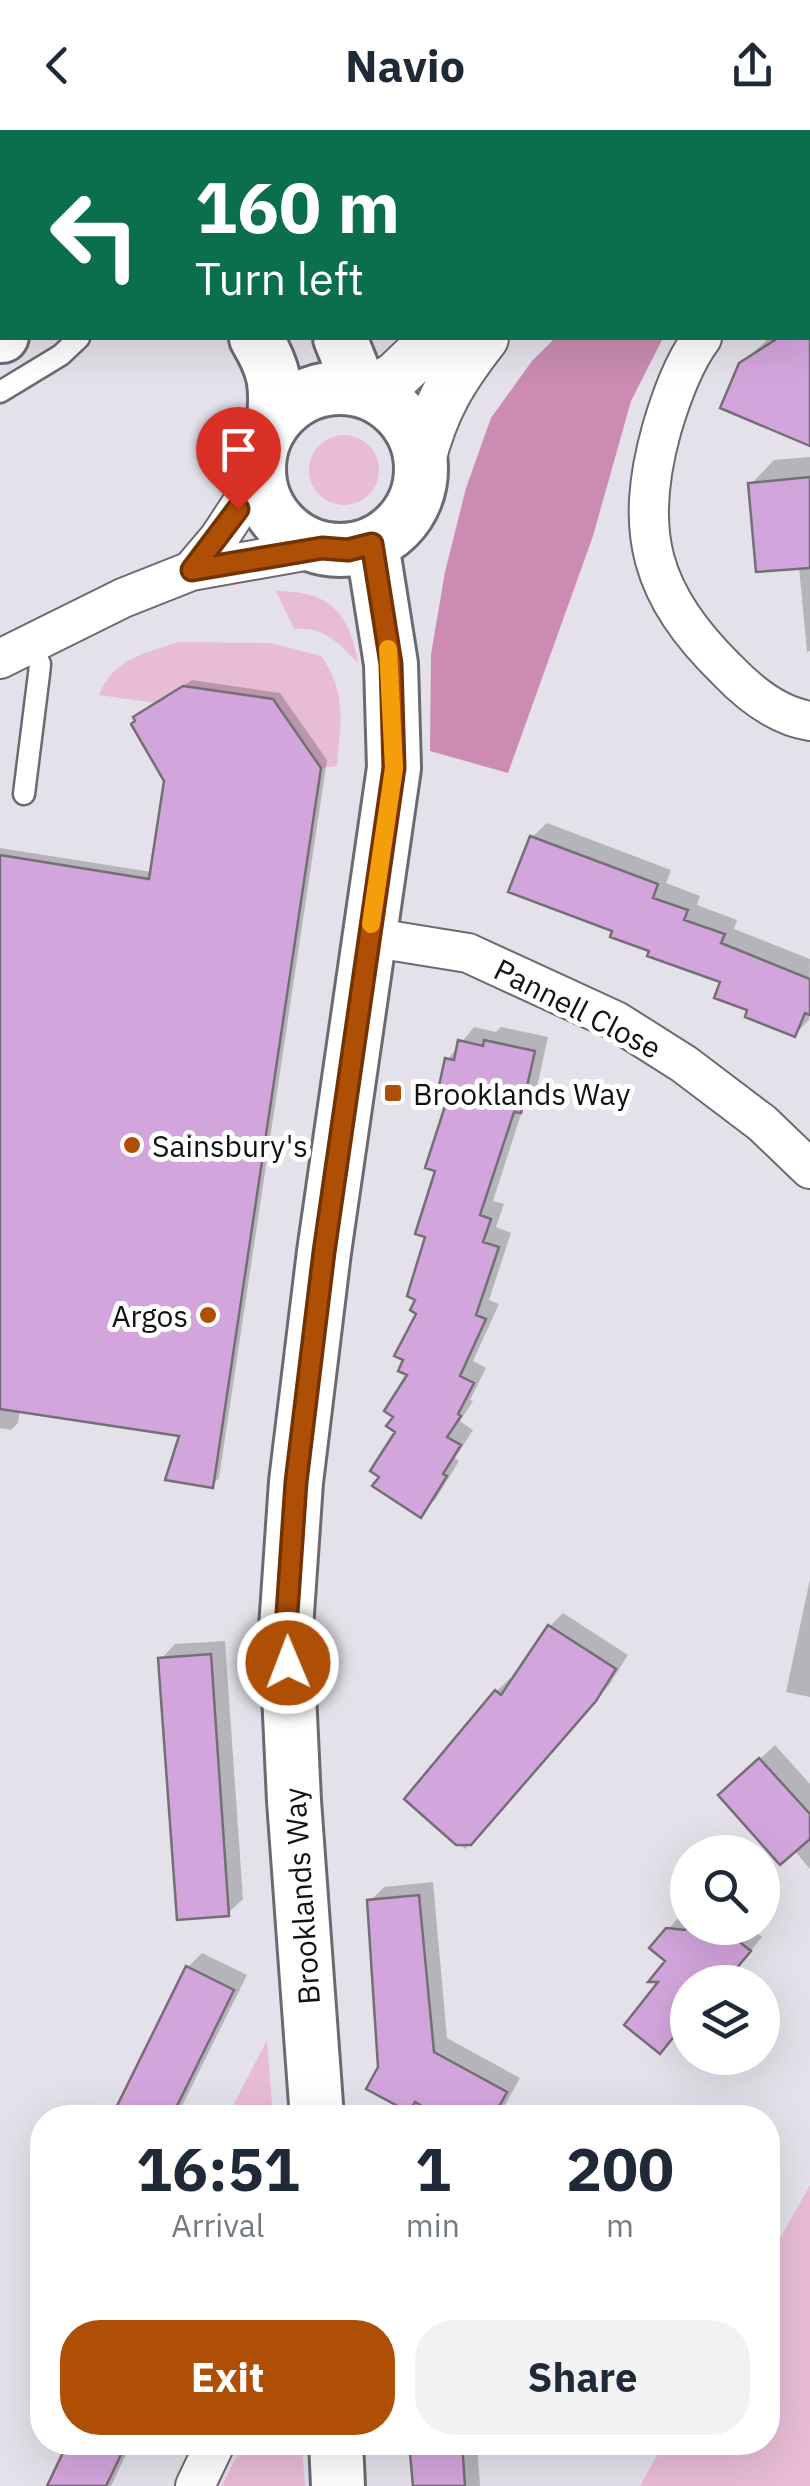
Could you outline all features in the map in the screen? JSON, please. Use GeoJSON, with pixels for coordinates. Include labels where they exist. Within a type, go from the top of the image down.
{"type":"FeatureCollection","features":[{"type":"Feature","properties":{"kind":"main road"},"geometry":{"type":"LineString","coordinates":[[257,340],[273,368],[274,422]]}},
{"type":"Feature","properties":{"kind":"main road"},"geometry":{"type":"LineString","coordinates":[[341,340],[365,391]]}},
{"type":"Feature","properties":{"kind":"main road"},"geometry":{"type":"LineString","coordinates":[[334,386],[365,391],[388,403],[416,438],[421,460],[420,486],[411,510],[394,530],[372,544],[348,550],[322,548],[302,541],[279,523],[264,497],[259,478],[264,440],[274,422],[312,392],[334,386]]}},
{"type":"Feature","properties":{"kind":"main road","name":"Brooklands Way"},"geometry":{"type":"LineString","coordinates":[[316,2105],[286,1628],[296,1482],[324,1252],[394,768],[391,664],[372,544]]}},
{"type":"Feature","properties":{"kind":"main road"},"geometry":{"type":"LineString","coordinates":[[337,2455],[338,2486]]}},
{"type":"Feature","properties":{"kind":"street"},"geometry":{"type":"LineString","coordinates":[[365,391],[396,376],[434,340]]}},
{"type":"Feature","properties":{"kind":"street"},"geometry":{"type":"LineString","coordinates":[[421,460],[430,423],[450,380],[482,340]]}},
{"type":"Feature","properties":{"kind":"street"},"geometry":{"type":"LineString","coordinates":[[701,340],[670,403],[651,468],[648,538],[662,582],[686,624],[714,658],[770,706],[810,721]]}},
{"type":"Feature","properties":{"kind":"street"},"geometry":{"type":"LineString","coordinates":[[192,570],[259,478]]}},
{"type":"Feature","properties":{"kind":"street"},"geometry":{"type":"LineString","coordinates":[[16,652],[123,598],[192,570],[322,548]]}},
{"type":"Feature","properties":{"kind":"street","name":"Pannell Close"},"geometry":{"type":"LineString","coordinates":[[369,936],[468,952],[616,1021],[684,1064],[762,1124],[810,1169]]}},
{"type":"Feature","properties":{"kind":"street"},"geometry":{"type":"LineString","coordinates":[[194,2486],[210,2455]]}},
{"type":"Feature","properties":{"kind":"lane"},"geometry":{"type":"LineString","coordinates":[[0,392],[61,355],[77,340]]}},
{"type":"Feature","properties":{"kind":"lane"},"geometry":{"type":"LineString","coordinates":[[16,652],[40,664],[24,794]]}},
{"type":"Feature","properties":{"kind":"shaded area"},"geometry":{"type":"Polygon","coordinates":[[[553,340],[662,340],[631,401],[593,536],[508,773],[430,751],[431,654],[445,572],[466,488],[491,418],[532,361],[553,340]]]}},
{"type":"Feature","properties":{"kind":"shaded area"},"geometry":{"type":"Polygon","coordinates":[[[344,435],[358,437],[369,445],[377,456],[377,484],[369,495],[358,503],[344,505],[330,503],[319,495],[311,484],[309,470],[311,456],[319,445],[330,437],[344,435]]]}},
{"type":"Feature","properties":{"kind":"shaded area"},"geometry":{"type":"Polygon","coordinates":[[[276,591],[310,595],[333,608],[349,630],[358,663],[322,633],[294,629],[276,591]]]}},
{"type":"Feature","properties":{"kind":"shaded area"},"geometry":{"type":"Polygon","coordinates":[[[179,642],[270,643],[321,656],[339,696],[337,766],[321,768],[156,703],[99,695],[122,665],[179,642]]]}},
{"type":"Feature","properties":{"kind":"shaded area"},"geometry":{"type":"Polygon","coordinates":[[[267,2040],[272,2105],[233,2105],[267,2040]]]}},
{"type":"Feature","properties":{"kind":"shaded area"},"geometry":{"type":"Polygon","coordinates":[[[810,2185],[810,2486],[640,2486],[657,2455],[780,2455],[780,2239],[810,2185]]]}},
{"type":"Feature","properties":{"kind":"shaded area"},"geometry":{"type":"Polygon","coordinates":[[[237,2455],[303,2455],[305,2486],[222,2486],[237,2455]]]}},
{"type":"Feature","properties":{"kind":"building"},"geometry":{"type":"Polygon","coordinates":[[[775,340],[810,340],[810,446],[720,408],[739,363],[775,340]]]}},
{"type":"Feature","properties":{"kind":"building"},"geometry":{"type":"Polygon","coordinates":[[[810,477],[810,568],[756,572],[748,483],[810,477]]]}},
{"type":"Feature","properties":{"kind":"building","name":"Sainsbury's"},"geometry":{"type":"Polygon","coordinates":[[[183,686],[273,699],[321,768],[213,1488],[165,1480],[179,1436],[0,1409],[0,855],[149,879],[164,781],[131,724],[135,721],[133,717],[183,686]]]}},
{"type":"Feature","properties":{"kind":"building"},"geometry":{"type":"Polygon","coordinates":[[[530,836],[658,884],[653,898],[688,910],[684,920],[725,934],[721,943],[810,979],[810,1015],[805,1013],[795,1037],[745,1017],[747,1010],[714,998],[720,982],[647,956],[649,951],[610,937],[612,931],[508,892],[530,836]]]}},
{"type":"Feature","properties":{"kind":"building"},"geometry":{"type":"Polygon","coordinates":[[[458,1040],[483,1046],[484,1040],[535,1051],[521,1113],[514,1112],[480,1215],[491,1219],[483,1242],[499,1247],[476,1315],[486,1319],[460,1376],[474,1383],[458,1414],[461,1416],[447,1437],[461,1445],[421,1518],[372,1486],[379,1477],[370,1471],[395,1432],[386,1426],[393,1417],[384,1411],[407,1375],[398,1371],[403,1360],[394,1356],[416,1314],[410,1310],[415,1300],[407,1296],[425,1237],[415,1234],[435,1171],[425,1168],[448,1097],[437,1095],[445,1058],[454,1060],[458,1040]]]}},
{"type":"Feature","properties":{"kind":"building"},"geometry":{"type":"Polygon","coordinates":[[[548,1625],[616,1669],[596,1701],[471,1845],[456,1845],[404,1799],[495,1690],[501,1695],[548,1625]]]}},
{"type":"Feature","properties":{"kind":"building"},"geometry":{"type":"Polygon","coordinates":[[[211,1654],[229,1916],[177,1920],[158,1658],[211,1654]]]}},
{"type":"Feature","properties":{"kind":"building"},"geometry":{"type":"Polygon","coordinates":[[[759,1758],[810,1814],[810,1839],[780,1865],[780,1835],[753,1835],[718,1795],[759,1758]]]}},
{"type":"Feature","properties":{"kind":"building"},"geometry":{"type":"Polygon","coordinates":[[[419,1895],[434,2052],[507,2092],[500,2105],[396,2105],[366,2089],[378,2067],[367,1900],[419,1895]]]}},
{"type":"Feature","properties":{"kind":"building"},"geometry":{"type":"Polygon","coordinates":[[[666,1928],[670,1928],[670,1945],[743,1945],[751,1951],[739,1965],[670,1965],[670,2042],[660,2054],[624,2025],[658,1982],[648,1982],[665,1961],[649,1948],[666,1928]]]}},
{"type":"Feature","properties":{"kind":"building"},"geometry":{"type":"Polygon","coordinates":[[[186,1966],[234,1990],[177,2105],[117,2105],[186,1966]]]}},
{"type":"Feature","properties":{"kind":"building"},"geometry":{"type":"Polygon","coordinates":[[[62,2455],[121,2455],[106,2486],[47,2486],[62,2455]]]}},
{"type":"Feature","properties":{"kind":"building"},"geometry":{"type":"Polygon","coordinates":[[[410,2455],[463,2455],[465,2486],[413,2486],[410,2455]]]}},
{"type":"Feature","properties":{"kind":"slow traffic"},"geometry":{"type":"LineString","coordinates":[[371,924],[394,768],[388,649]]}},
{"type":"Feature","properties":{"kind":"place","name":"Brooklands Way"},"geometry":{"type":"Point","coordinates":[393,1093]}},
{"type":"Feature","properties":{"kind":"place","name":"Sainsbury's"},"geometry":{"type":"Point","coordinates":[132,1145]}},
{"type":"Feature","properties":{"kind":"place","name":"Argos"},"geometry":{"type":"Point","coordinates":[208,1315]}},
{"type":"Feature","properties":{"kind":"route"},"geometry":{"type":"LineString","coordinates":[[238,509],[192,570],[322,548],[348,550],[372,544],[391,664],[394,768],[324,1252],[296,1482],[286,1628],[288,1663]]}}]}
